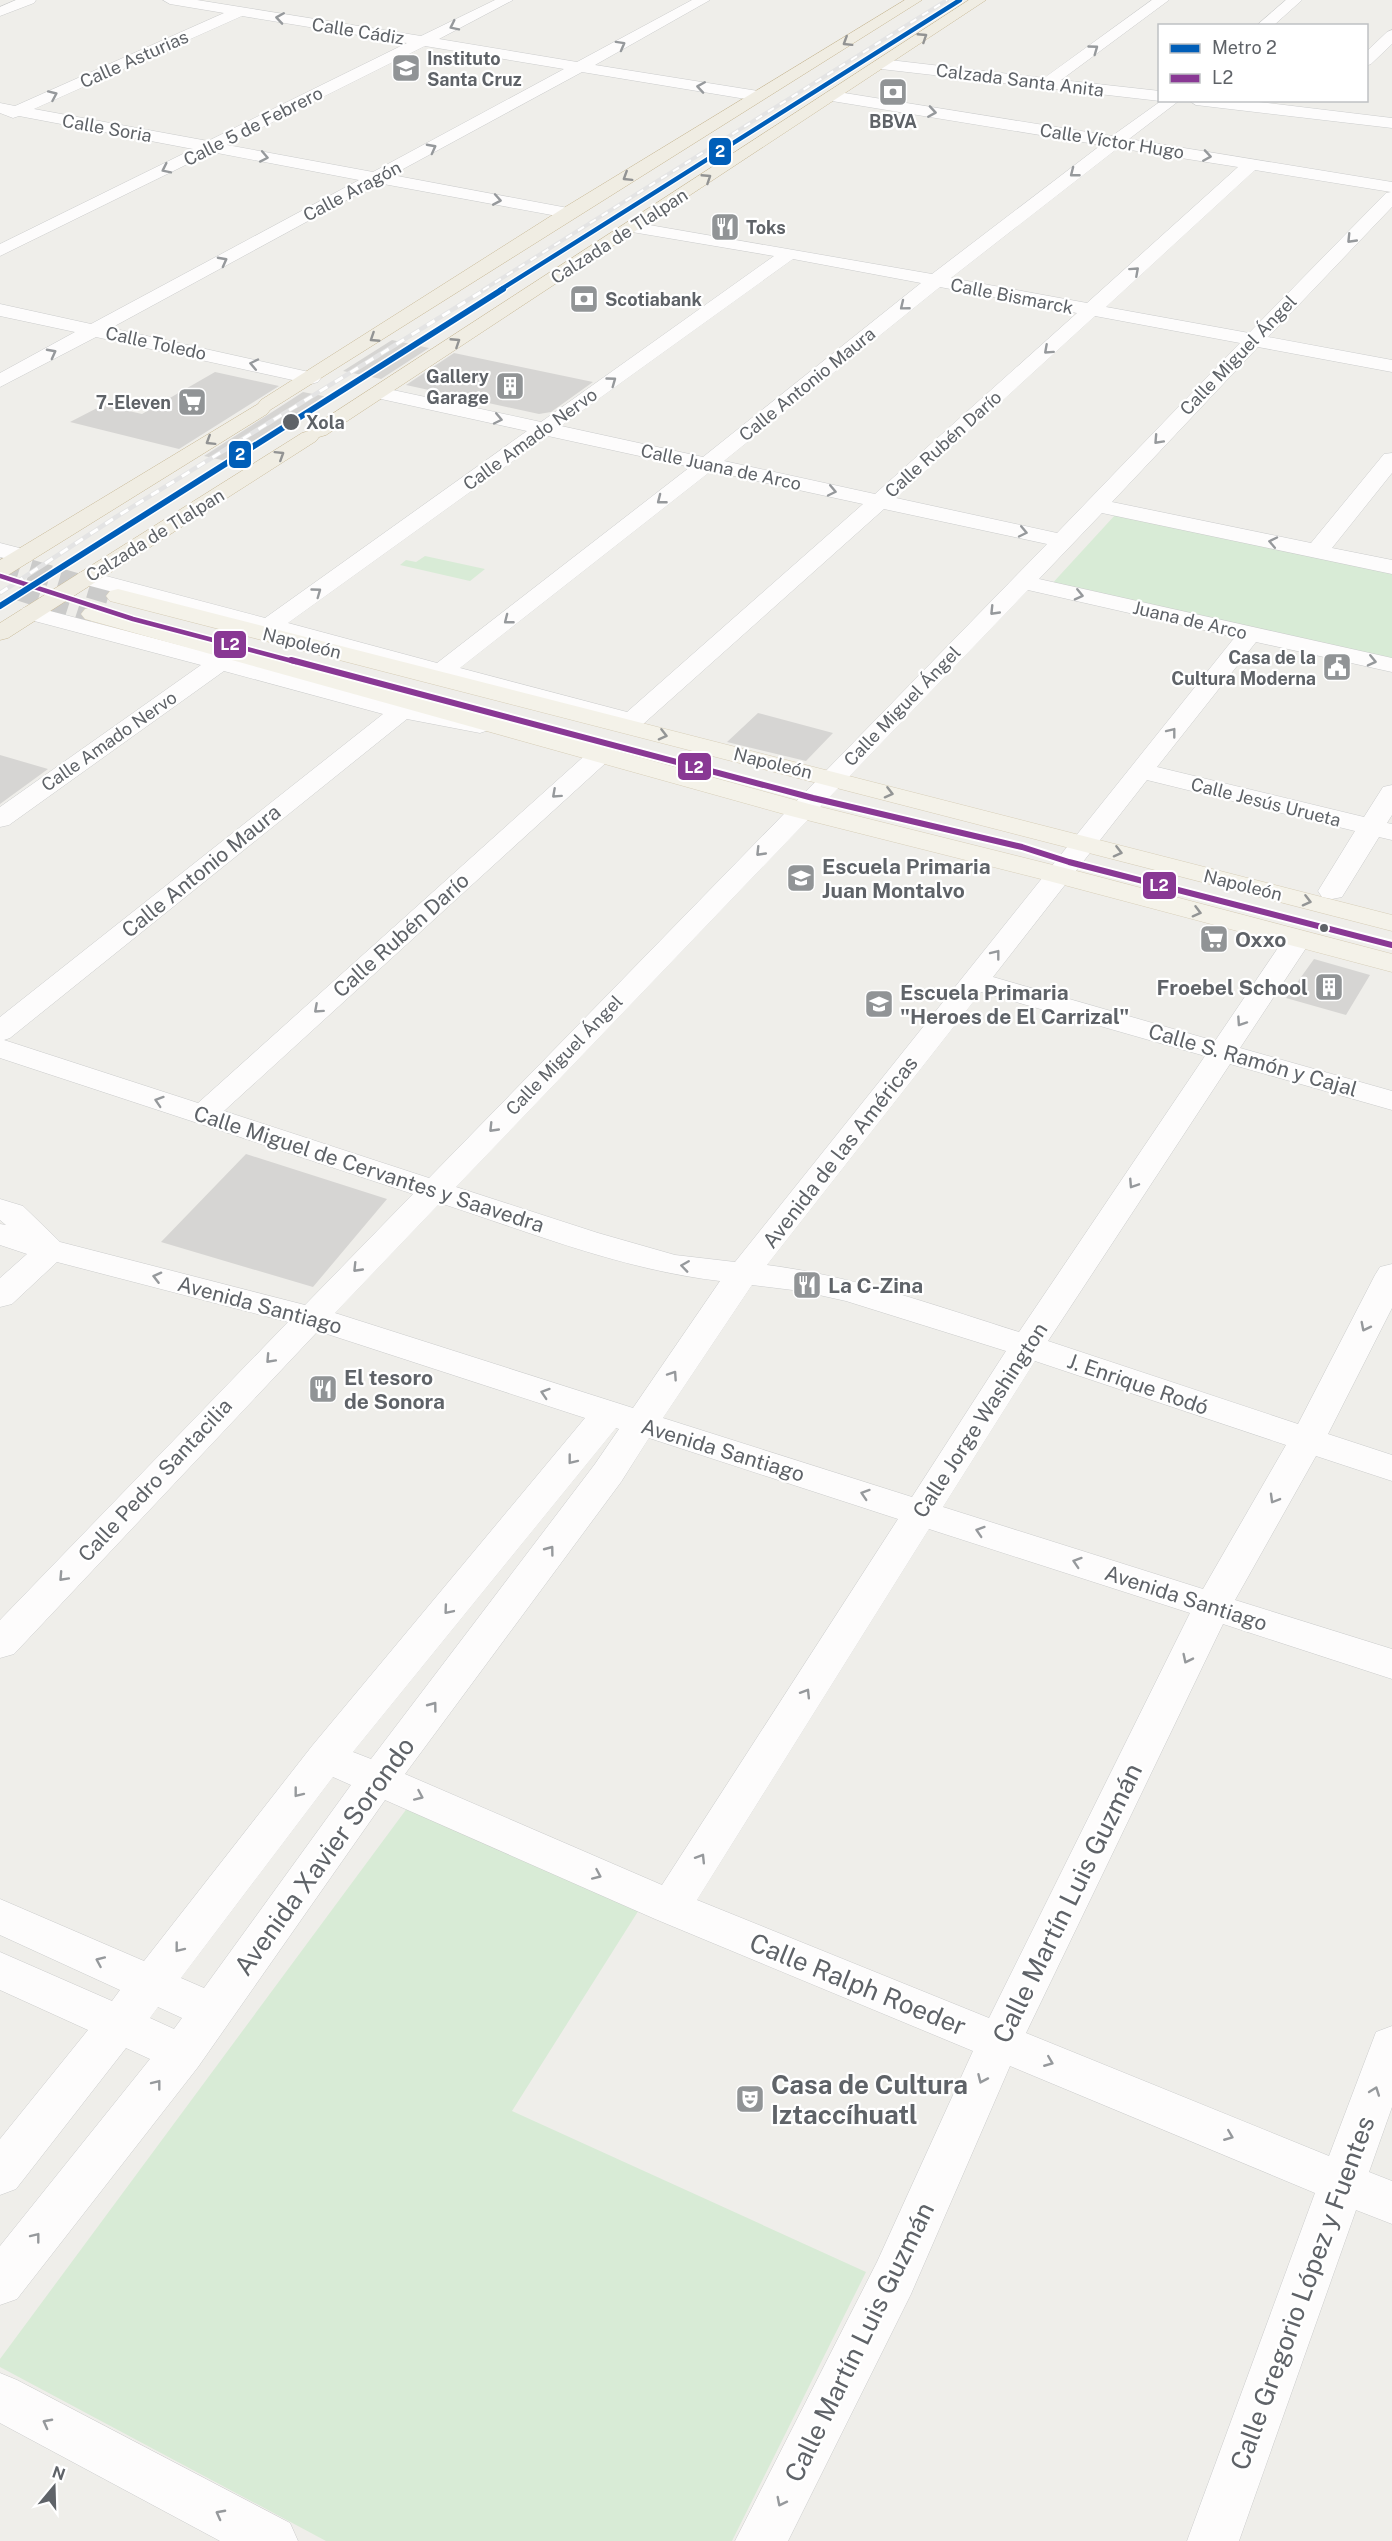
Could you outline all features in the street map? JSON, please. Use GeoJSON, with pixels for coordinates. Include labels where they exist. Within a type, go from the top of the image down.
{"type":"FeatureCollection","features":[{"type":"Feature","properties":{"kind":"highway"},"geometry":{"type":"LineString","coordinates":[[0,570],[311,378],[568,213],[915,0]]}},
{"type":"Feature","properties":{"kind":"highway","name":"Calzada de Tlalpan"},"geometry":{"type":"LineString","coordinates":[[0,633],[379,393],[979,0]]}},
{"type":"Feature","properties":{"kind":"main road","name":"Napoleón"},"geometry":{"type":"LineString","coordinates":[[118,596],[1392,923]]}},
{"type":"Feature","properties":{"kind":"main road","name":"Napoleón"},"geometry":{"type":"LineString","coordinates":[[93,614],[800,810],[1059,875],[1392,963]]}},
{"type":"Feature","properties":{"kind":"street"},"geometry":{"type":"LineString","coordinates":[[0,12],[29,0]]}},
{"type":"Feature","properties":{"kind":"street","name":"Calle Cádiz"},"geometry":{"type":"LineString","coordinates":[[170,0],[758,96]]}},
{"type":"Feature","properties":{"kind":"street","name":"Calle Asturias"},"geometry":{"type":"LineString","coordinates":[[0,119],[268,0]]}},
{"type":"Feature","properties":{"kind":"street","name":"Calle 5 de Febrero"},"geometry":{"type":"LineString","coordinates":[[0,250],[506,0]]}},
{"type":"Feature","properties":{"kind":"street","name":"Calle Aragón"},"geometry":{"type":"LineString","coordinates":[[0,381],[703,0]]}},
{"type":"Feature","properties":{"kind":"street"},"geometry":{"type":"LineString","coordinates":[[1047,83],[1162,0]]}},
{"type":"Feature","properties":{"kind":"street"},"geometry":{"type":"LineString","coordinates":[[1265,24],[1294,0]]}},
{"type":"Feature","properties":{"kind":"street"},"geometry":{"type":"LineString","coordinates":[[1368,59],[1392,35]]}},
{"type":"Feature","properties":{"kind":"street","name":"Calzada Santa Anita"},"geometry":{"type":"LineString","coordinates":[[881,64],[1158,96]]}},
{"type":"Feature","properties":{"kind":"street","name":"Calle Víctor Hugo"},"geometry":{"type":"LineString","coordinates":[[832,96],[1392,187]]}},
{"type":"Feature","properties":{"kind":"street","name":"Calle Antonio Maura"},"geometry":{"type":"LineString","coordinates":[[443,670],[707,464],[935,281],[1115,141],[1169,102]]}},
{"type":"Feature","properties":{"kind":"street"},"geometry":{"type":"LineString","coordinates":[[1213,102],[1392,123]]}},
{"type":"Feature","properties":{"kind":"street"},"geometry":{"type":"LineString","coordinates":[[1315,114],[1327,102]]}},
{"type":"Feature","properties":{"kind":"street","name":"Calle Soria"},"geometry":{"type":"LineString","coordinates":[[0,108],[568,213]]}},
{"type":"Feature","properties":{"kind":"street","name":"Calle Rubén Darío"},"geometry":{"type":"LineString","coordinates":[[632,721],[1252,164]]}},
{"type":"Feature","properties":{"kind":"street","name":"Calle Miguel Ángel"},"geometry":{"type":"LineString","coordinates":[[310,1317],[1097,505],[1251,341],[1392,197]]}},
{"type":"Feature","properties":{"kind":"street","name":"Calle Bismarck"},"geometry":{"type":"LineString","coordinates":[[632,227],[790,253],[1392,366]]}},
{"type":"Feature","properties":{"kind":"street","name":"Calle Amado Nervo"},"geometry":{"type":"LineString","coordinates":[[269,626],[790,253]]}},
{"type":"Feature","properties":{"kind":"street","name":"Calle Toledo"},"geometry":{"type":"LineString","coordinates":[[0,310],[311,378]]}},
{"type":"Feature","properties":{"kind":"street","name":"Calle Juana de Arco"},"geometry":{"type":"LineString","coordinates":[[379,393],[1062,541]]}},
{"type":"Feature","properties":{"kind":"street"},"geometry":{"type":"LineString","coordinates":[[1317,551],[1392,459]]}},
{"type":"Feature","properties":{"kind":"street"},"geometry":{"type":"LineString","coordinates":[[1097,505],[1392,567]]}},
{"type":"Feature","properties":{"kind":"street"},"geometry":{"type":"LineString","coordinates":[[0,549],[23,556]]}},
{"type":"Feature","properties":{"kind":"street","name":"Napoleón"},"geometry":{"type":"LineString","coordinates":[[87,578],[632,721]]}},
{"type":"Feature","properties":{"kind":"street","name":"Juana de Arco"},"geometry":{"type":"LineString","coordinates":[[1022,582],[1392,665]]}},
{"type":"Feature","properties":{"kind":"street","name":"Napoleón"},"geometry":{"type":"LineString","coordinates":[[31,613],[402,711],[535,736]]}},
{"type":"Feature","properties":{"kind":"street","name":"Avenida de las Américas"},"geometry":{"type":"LineString","coordinates":[[624,1419],[743,1275],[1250,633]]}},
{"type":"Feature","properties":{"kind":"street","name":"Calle Amado Nervo"},"geometry":{"type":"LineString","coordinates":[[0,819],[219,664]]}},
{"type":"Feature","properties":{"kind":"street","name":"Calle Antonio Maura"},"geometry":{"type":"LineString","coordinates":[[0,1032],[402,711]]}},
{"type":"Feature","properties":{"kind":"street","name":"Calle Rubén Darío"},"geometry":{"type":"LineString","coordinates":[[202,1115],[600,755]]}},
{"type":"Feature","properties":{"kind":"street","name":"Calle Jesús Urueta"},"geometry":{"type":"LineString","coordinates":[[1141,771],[1382,830]]}},
{"type":"Feature","properties":{"kind":"street"},"geometry":{"type":"LineString","coordinates":[[1332,891],[1382,830],[1392,793]]}},
{"type":"Feature","properties":{"kind":"street","name":"Calle Jorge Washington"},"geometry":{"type":"LineString","coordinates":[[670,1907],[1026,1346],[1298,939]]}},
{"type":"Feature","properties":{"kind":"street","name":"Calle S. Ramón y Cajal"},"geometry":{"type":"LineString","coordinates":[[975,981],[1392,1101]]}},
{"type":"Feature","properties":{"kind":"street","name":"Calle Miguel de Cervantes y Saavedra"},"geometry":{"type":"LineString","coordinates":[[0,1048],[586,1240],[674,1265],[743,1275]]}},
{"type":"Feature","properties":{"kind":"street","name":"Avenida Santiago"},"geometry":{"type":"LineString","coordinates":[[0,1209],[12,1213],[51,1250]]}},
{"type":"Feature","properties":{"kind":"street","name":"Avenida Santiago"},"geometry":{"type":"LineString","coordinates":[[0,1234],[51,1250],[310,1317],[1392,1664]]}},
{"type":"Feature","properties":{"kind":"street","name":"Avenida Santiago"},"geometry":{"type":"LineString","coordinates":[[0,1249],[51,1250]]}},
{"type":"Feature","properties":{"kind":"street"},"geometry":{"type":"LineString","coordinates":[[0,1296],[51,1250]]}},
{"type":"Feature","properties":{"kind":"street","name":"J. Enrique Rodó"},"geometry":{"type":"LineString","coordinates":[[743,1275],[801,1280],[852,1291],[1026,1346],[1392,1468]]}},
{"type":"Feature","properties":{"kind":"street","name":"Calle Martín Luis Guzmán"},"geometry":{"type":"LineString","coordinates":[[761,2541],[894,2278],[999,2042],[1213,1606],[1307,1440],[1392,1275]]}},
{"type":"Feature","properties":{"kind":"street","name":"Calle Pedro Santacilia"},"geometry":{"type":"LineString","coordinates":[[0,1644],[310,1317]]}},
{"type":"Feature","properties":{"kind":"street"},"geometry":{"type":"LineString","coordinates":[[0,2174],[151,1984],[326,1757],[570,1462],[624,1419]]}},
{"type":"Feature","properties":{"kind":"street","name":"Avenida Xavier Sorondo"},"geometry":{"type":"LineString","coordinates":[[0,2283],[182,2053],[379,1778],[608,1473],[624,1419]]}},
{"type":"Feature","properties":{"kind":"street","name":"Calle Ralph Roeder"},"geometry":{"type":"LineString","coordinates":[[326,1757],[379,1778],[670,1907],[1392,2203]]}},
{"type":"Feature","properties":{"kind":"street"},"geometry":{"type":"LineString","coordinates":[[0,1916],[211,2011]]}},
{"type":"Feature","properties":{"kind":"street"},"geometry":{"type":"LineString","coordinates":[[0,1971],[182,2053]]}},
{"type":"Feature","properties":{"kind":"street","name":"Calle Gregorio López y Fuentes"},"geometry":{"type":"LineString","coordinates":[[1213,2541],[1392,2045]]}},
{"type":"Feature","properties":{"kind":"street"},"geometry":{"type":"LineString","coordinates":[[0,2397],[272,2541]]}},
{"type":"Feature","properties":{"kind":"green space"},"geometry":{"type":"Polygon","coordinates":[[[1116,514],[1392,572],[1392,662],[1049,587],[1116,514]]]}},
{"type":"Feature","properties":{"kind":"green space"},"geometry":{"type":"Polygon","coordinates":[[[425,556],[485,569],[470,581],[400,565],[406,560],[416,562],[425,556]]]}},
{"type":"Feature","properties":{"kind":"green space"},"geometry":{"type":"Polygon","coordinates":[[[408,1807],[642,1905],[512,2111],[866,2272],[732,2541],[326,2541],[0,2367],[0,2359],[408,1807]]]}},
{"type":"Feature","properties":{"kind":"building"},"geometry":{"type":"Polygon","coordinates":[[[392,340],[429,348],[381,379],[343,371],[392,340]]]}},
{"type":"Feature","properties":{"kind":"building","name":"Gallery Garage"},"geometry":{"type":"Polygon","coordinates":[[[454,353],[593,382],[551,412],[539,414],[406,385],[454,353]]]}},
{"type":"Feature","properties":{"kind":"building"},"geometry":{"type":"Polygon","coordinates":[[[215,372],[279,386],[179,449],[70,422],[103,405],[142,414],[215,372]]]}},
{"type":"Feature","properties":{"kind":"building"},"geometry":{"type":"Polygon","coordinates":[[[303,392],[333,398],[235,463],[204,456],[303,392]]]}},
{"type":"Feature","properties":{"kind":"building"},"geometry":{"type":"Polygon","coordinates":[[[758,713],[833,733],[806,761],[727,742],[758,713]]]}},
{"type":"Feature","properties":{"kind":"building"},"geometry":{"type":"Polygon","coordinates":[[[0,755],[48,769],[0,804],[0,755]]]}},
{"type":"Feature","properties":{"kind":"building","name":"Froebel School"},"geometry":{"type":"Polygon","coordinates":[[[1314,959],[1370,975],[1346,1015],[1286,998],[1314,959]]]}},
{"type":"Feature","properties":{"kind":"building"},"geometry":{"type":"Polygon","coordinates":[[[246,1154],[387,1199],[313,1287],[161,1242],[246,1154]]]}},
{"type":"Feature","properties":{"kind":"tunnel"},"geometry":{"type":"LineString","coordinates":[[0,561],[118,596]]}},
{"type":"Feature","properties":{"kind":"tunnel"},"geometry":{"type":"LineString","coordinates":[[19,590],[93,614]]}},
{"type":"Feature","properties":{"kind":"railway"},"geometry":{"type":"LineString","coordinates":[[483,290],[947,0]]}},
{"type":"Feature","properties":{"kind":"railway"},"geometry":{"type":"LineString","coordinates":[[0,593],[116,517],[486,289]]}},
{"type":"Feature","properties":{"kind":"metro line","name":"2"},"geometry":{"type":"LineString","coordinates":[[0,606],[960,0]]}},
{"type":"Feature","properties":{"kind":"transit line","name":"L2"},"geometry":{"type":"LineString","coordinates":[[0,576],[133,619],[813,798],[1022,847],[1069,862],[1392,945]]}},
{"type":"Feature","properties":{"kind":"place","name":"Instituto Santa Cruz"},"geometry":{"type":"Point","coordinates":[406,68]}},
{"type":"Feature","properties":{"kind":"place","name":"BBVA"},"geometry":{"type":"Point","coordinates":[893,92]}},
{"type":"Feature","properties":{"kind":"place","name":"Toks"},"geometry":{"type":"Point","coordinates":[725,227]}},
{"type":"Feature","properties":{"kind":"place","name":"Scotiabank"},"geometry":{"type":"Point","coordinates":[584,299]}},
{"type":"Feature","properties":{"kind":"place","name":"Gallery Garage"},"geometry":{"type":"Point","coordinates":[510,386]}},
{"type":"Feature","properties":{"kind":"place","name":"7-Eleven"},"geometry":{"type":"Point","coordinates":[192,402]}},
{"type":"Feature","properties":{"kind":"place","name":"Xola"},"geometry":{"type":"Point","coordinates":[291,422]}},
{"type":"Feature","properties":{"kind":"place","name":"Casa de la Cultura Moderna"},"geometry":{"type":"Point","coordinates":[1337,667]}},
{"type":"Feature","properties":{"kind":"place","name":"Escuela Primaria Juan Montalvo"},"geometry":{"type":"Point","coordinates":[801,878]}},
{"type":"Feature","properties":{"kind":"place","name":"Oxxo"},"geometry":{"type":"Point","coordinates":[1214,939]}},
{"type":"Feature","properties":{"kind":"place","name":"Froebel School"},"geometry":{"type":"Point","coordinates":[1329,987]}},
{"type":"Feature","properties":{"kind":"place","name":"Escuela Primaria \"Heroes de El Carrizal\""},"geometry":{"type":"Point","coordinates":[879,1004]}},
{"type":"Feature","properties":{"kind":"place","name":"La C-Zina"},"geometry":{"type":"Point","coordinates":[807,1285]}},
{"type":"Feature","properties":{"kind":"place","name":"El tesoro de Sonora"},"geometry":{"type":"Point","coordinates":[323,1389]}},
{"type":"Feature","properties":{"kind":"place","name":"Casa de Cultura Iztaccíhuatl"},"geometry":{"type":"Point","coordinates":[750,2099]}}]}
